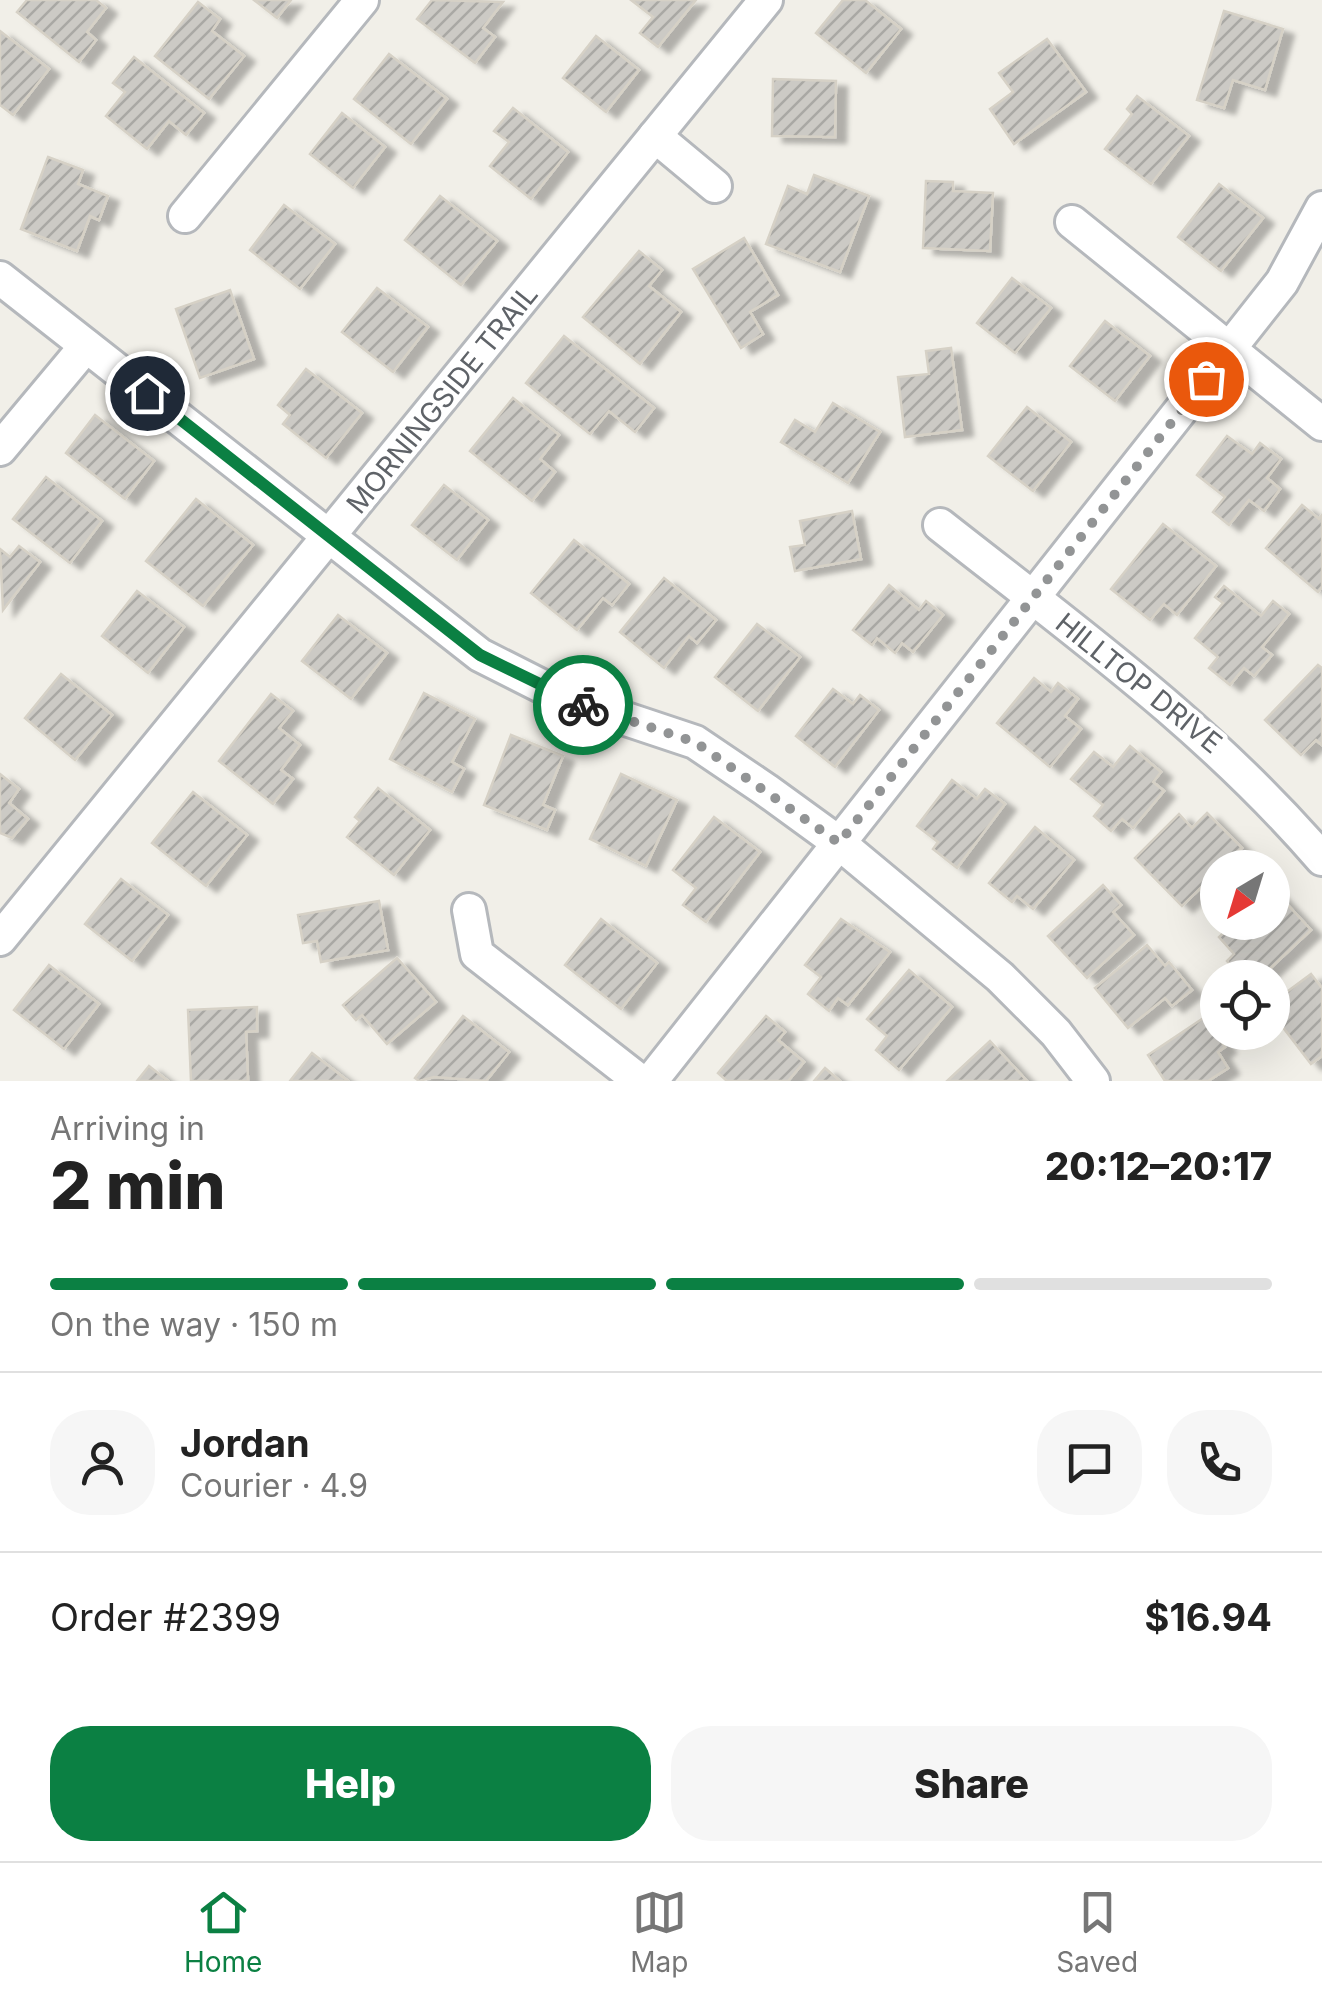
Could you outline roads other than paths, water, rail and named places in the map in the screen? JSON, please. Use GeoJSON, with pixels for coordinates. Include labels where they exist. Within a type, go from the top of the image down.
{"type":"FeatureCollection","features":[{"type":"Feature","properties":{"kind":"street"},"geometry":{"type":"LineString","coordinates":[[185,216],[362,0]]}},
{"type":"Feature","properties":{"kind":"street","name":"MORNINGSIDE TRAIL"},"geometry":{"type":"LineString","coordinates":[[0,939],[766,0]]}},
{"type":"Feature","properties":{"kind":"street"},"geometry":{"type":"LineString","coordinates":[[655,136],[715,186]]}},
{"type":"Feature","properties":{"kind":"street"},"geometry":{"type":"LineString","coordinates":[[652,1081],[1282,282],[1322,208]]}},
{"type":"Feature","properties":{"kind":"street"},"geometry":{"type":"LineString","coordinates":[[1072,222],[1322,424]]}},
{"type":"Feature","properties":{"kind":"street"},"geometry":{"type":"LineString","coordinates":[[0,278],[480,655],[569,700],[695,742],[839,843],[1000,977],[1056,1033],[1093,1081]]}},
{"type":"Feature","properties":{"kind":"street"},"geometry":{"type":"LineString","coordinates":[[0,449],[86,346]]}},
{"type":"Feature","properties":{"kind":"street","name":"HILLTOP DRIVE"},"geometry":{"type":"LineString","coordinates":[[940,525],[1116,659],[1229,757],[1322,859]]}},
{"type":"Feature","properties":{"kind":"street"},"geometry":{"type":"LineString","coordinates":[[469,910],[477,954],[640,1081]]}}]}
